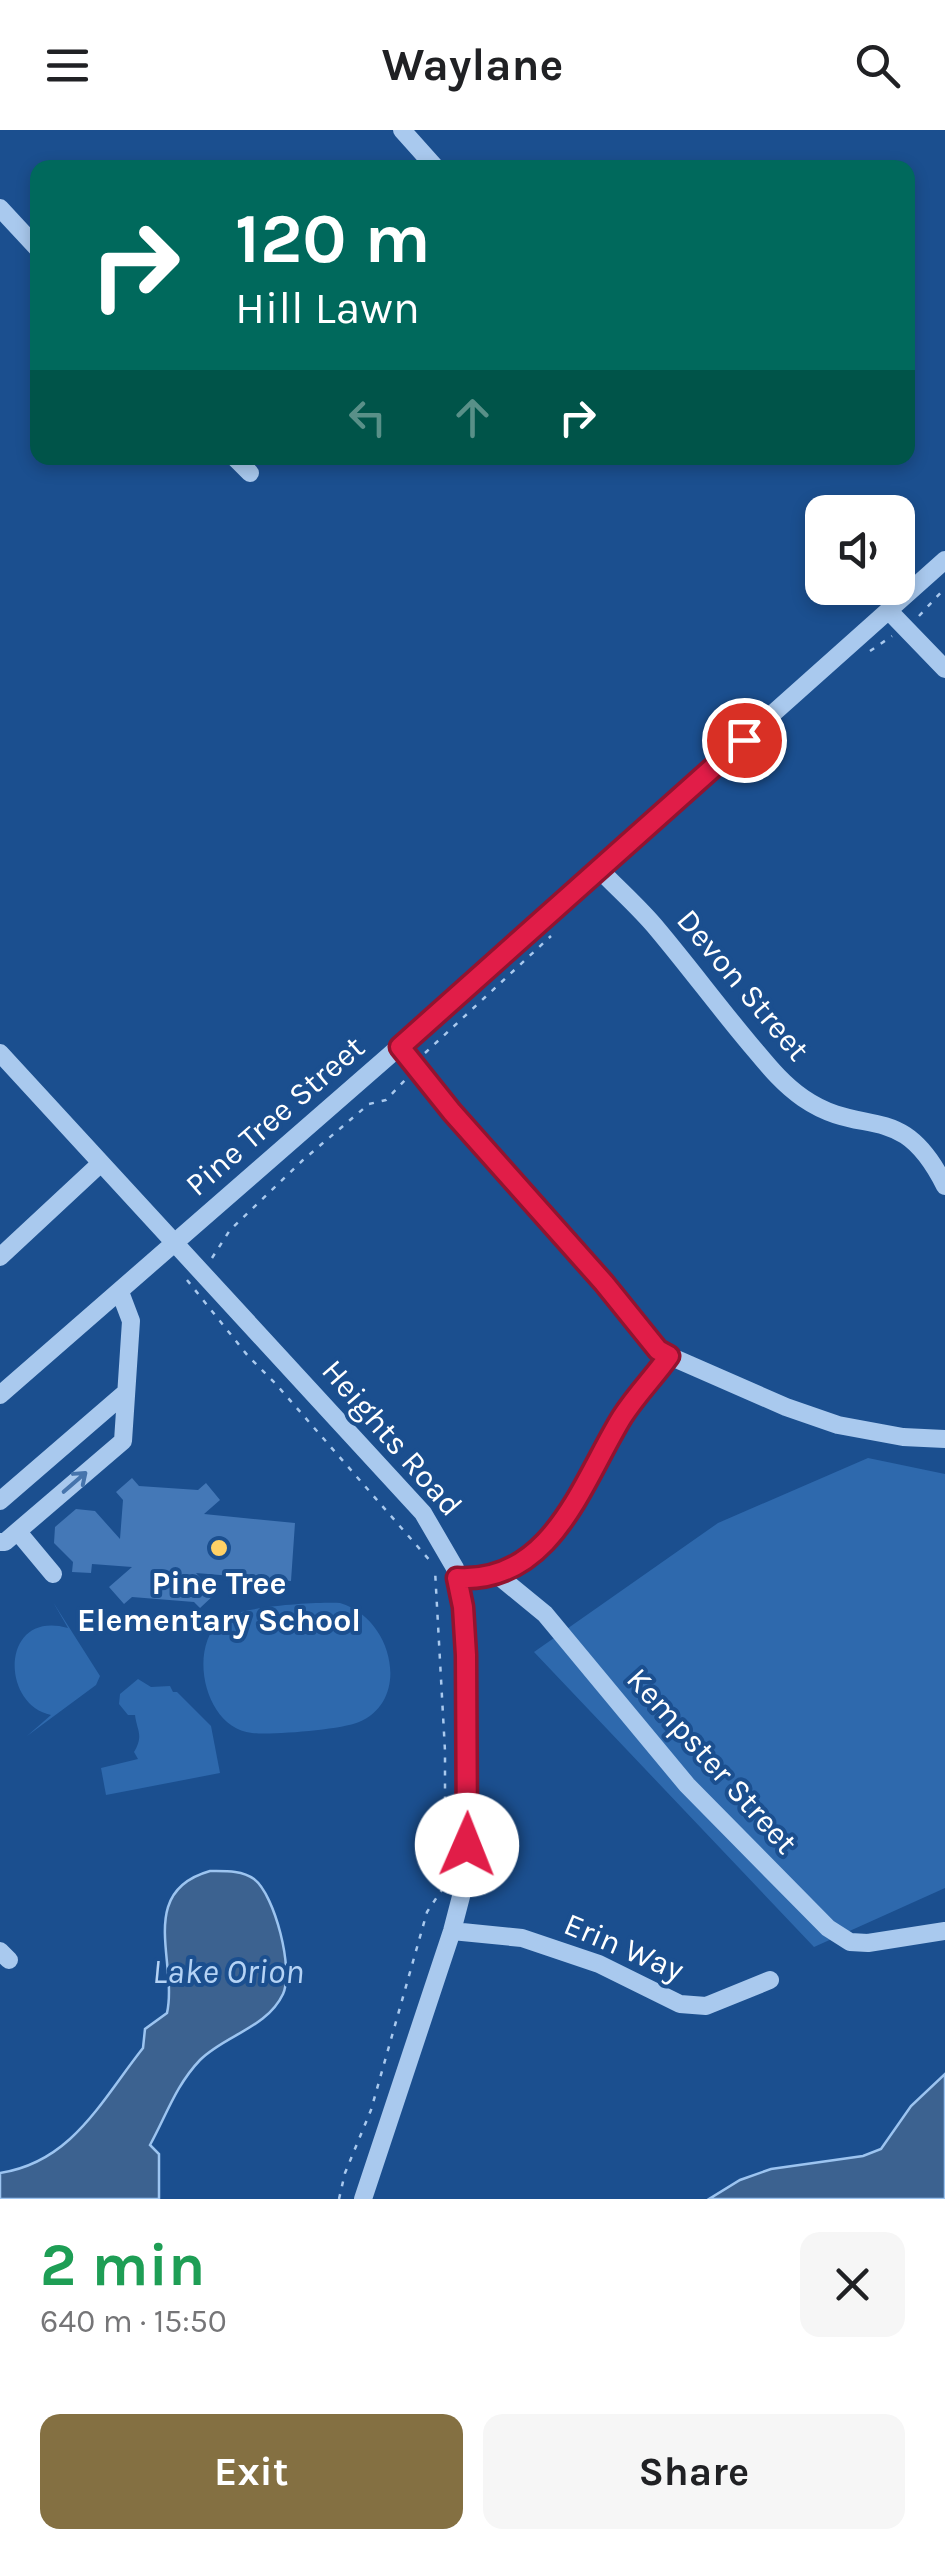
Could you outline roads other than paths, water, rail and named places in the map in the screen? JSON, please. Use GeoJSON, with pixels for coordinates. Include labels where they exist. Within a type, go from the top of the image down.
{"type":"FeatureCollection","features":[{"type":"Feature","properties":{"kind":"street"},"geometry":{"type":"LineString","coordinates":[[402,130],[429,160]]}},
{"type":"Feature","properties":{"kind":"street"},"geometry":{"type":"LineString","coordinates":[[0,208],[30,240]]}},
{"type":"Feature","properties":{"kind":"street"},"geometry":{"type":"LineString","coordinates":[[242,465],[250,473]]}},
{"type":"Feature","properties":{"kind":"street","name":"Pine Tree Street"},"geometry":{"type":"LineString","coordinates":[[0,1395],[400,1047],[945,560]]}},
{"type":"Feature","properties":{"kind":"street"},"geometry":{"type":"LineString","coordinates":[[888,611],[945,669]]}},
{"type":"Feature","properties":{"kind":"street","name":"Devon Street"},"geometry":{"type":"LineString","coordinates":[[599,869],[656,927],[776,1075],[816,1106],[879,1122],[918,1142],[932,1159],[945,1186]]}},
{"type":"Feature","properties":{"kind":"street"},"geometry":{"type":"LineString","coordinates":[[400,1047],[658,1350],[822,1420],[903,1437],[944,1434]]}},
{"type":"Feature","properties":{"kind":"street","name":"Heights Road"},"geometry":{"type":"LineString","coordinates":[[0,1053],[424,1512],[457,1578],[466,1655],[468,1842],[464,1886],[363,2199]]}},
{"type":"Feature","properties":{"kind":"street"},"geometry":{"type":"LineString","coordinates":[[0,1257],[101,1163]]}},
{"type":"Feature","properties":{"kind":"street"},"geometry":{"type":"LineString","coordinates":[[0,1542],[18,1532],[123,1441],[131,1321],[120,1292]]}},
{"type":"Feature","properties":{"kind":"street"},"geometry":{"type":"LineString","coordinates":[[457,1578],[482,1580],[544,1545],[586,1488],[622,1417],[669,1356]]}},
{"type":"Feature","properties":{"kind":"street"},"geometry":{"type":"LineString","coordinates":[[0,1501],[125,1393]]}},
{"type":"Feature","properties":{"kind":"street"},"geometry":{"type":"LineString","coordinates":[[18,1532],[53,1574]]}},
{"type":"Feature","properties":{"kind":"street","name":"Kempster Street"},"geometry":{"type":"LineString","coordinates":[[495,1573],[545,1614],[687,1785],[828,1928],[850,1942],[945,1931]]}},
{"type":"Feature","properties":{"kind":"street","name":"Erin Way"},"geometry":{"type":"LineString","coordinates":[[452,1931],[522,1938],[599,1964],[680,2004],[706,2006],[770,1980]]}},
{"type":"Feature","properties":{"kind":"water","name":"Lake Orion"},"geometry":{"type":"Polygon","coordinates":[[[210,1871],[244,1874],[262,1888],[280,1934],[286,1983],[276,2006],[267,2015],[210,2051],[178,2090],[150,2145],[159,2154],[159,2199],[0,2199],[0,2173],[25,2167],[66,2143],[143,2048],[145,2029],[167,2013],[167,1912],[174,1895],[187,1881],[210,1871]]]}},
{"type":"Feature","properties":{"kind":"water"},"geometry":{"type":"Polygon","coordinates":[[[945,2074],[945,2199],[709,2199],[740,2180],[771,2169],[863,2156],[881,2149],[911,2106],[945,2074]]]}},
{"type":"Feature","properties":{"kind":"place","name":"Pine Tree Elementary School"},"geometry":{"type":"Point","coordinates":[219,1548]}}]}
